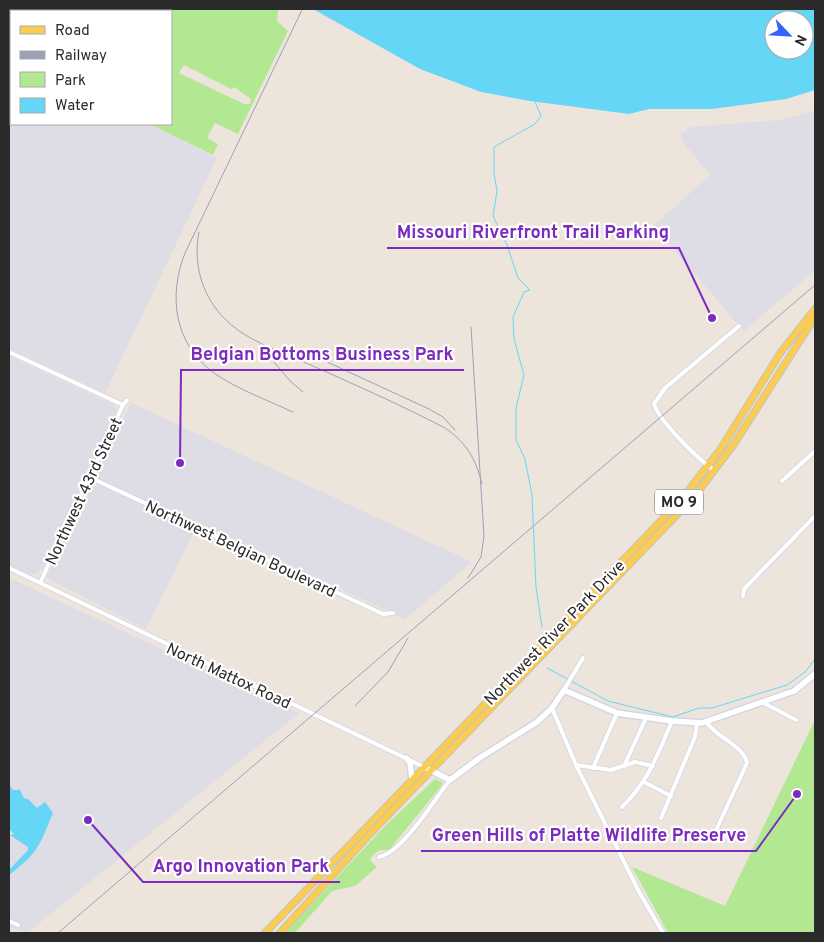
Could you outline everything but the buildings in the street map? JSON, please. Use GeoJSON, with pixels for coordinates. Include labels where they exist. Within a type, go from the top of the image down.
{"type":"FeatureCollection","features":[{"type":"Feature","properties":{"kind":"main road","name":"Northwest River Park Drive"},"geometry":{"type":"LineString","coordinates":[[265,933],[663,519],[708,466],[781,352],[815,309]]}},
{"type":"Feature","properties":{"kind":"main road","name":"Northwest River Park Drive"},"geometry":{"type":"LineString","coordinates":[[280,933],[368,836],[679,514],[715,471],[815,317]]}},
{"type":"Feature","properties":{"kind":"main road"},"geometry":{"type":"LineString","coordinates":[[577,607],[584,614]]}},
{"type":"Feature","properties":{"kind":"street"},"geometry":{"type":"LineString","coordinates":[[715,471],[660,416],[654,404],[664,388],[739,326]]}},
{"type":"Feature","properties":{"kind":"street"},"geometry":{"type":"LineString","coordinates":[[9,352],[123,405]]}},
{"type":"Feature","properties":{"kind":"street","name":"Northwest 43rd Street"},"geometry":{"type":"LineString","coordinates":[[40,582],[127,400]]}},
{"type":"Feature","properties":{"kind":"street"},"geometry":{"type":"LineString","coordinates":[[782,482],[815,451]]}},
{"type":"Feature","properties":{"kind":"street","name":"Northwest Belgian Boulevard"},"geometry":{"type":"LineString","coordinates":[[89,477],[383,614],[393,613]]}},
{"type":"Feature","properties":{"kind":"street"},"geometry":{"type":"LineString","coordinates":[[744,596],[744,589],[815,516]]}},
{"type":"Feature","properties":{"kind":"street","name":"North Mattox Road"},"geometry":{"type":"LineString","coordinates":[[9,568],[450,780]]}},
{"type":"Feature","properties":{"kind":"street"},"geometry":{"type":"LineString","coordinates":[[379,857],[390,853],[402,840],[450,780],[481,757],[537,722],[550,710],[583,658]]}},
{"type":"Feature","properties":{"kind":"street"},"geometry":{"type":"LineString","coordinates":[[565,688],[616,712],[646,718],[697,723],[794,691],[815,674]]}},
{"type":"Feature","properties":{"kind":"street"},"geometry":{"type":"LineString","coordinates":[[762,702],[796,720]]}},
{"type":"Feature","properties":{"kind":"street"},"geometry":{"type":"LineString","coordinates":[[550,710],[639,892],[664,933]]}},
{"type":"Feature","properties":{"kind":"street"},"geometry":{"type":"LineString","coordinates":[[593,768],[616,712]]}},
{"type":"Feature","properties":{"kind":"street"},"geometry":{"type":"LineString","coordinates":[[624,766],[646,718]]}},
{"type":"Feature","properties":{"kind":"street"},"geometry":{"type":"LineString","coordinates":[[622,807],[638,792],[644,782],[653,766],[672,721]]}},
{"type":"Feature","properties":{"kind":"street"},"geometry":{"type":"LineString","coordinates":[[706,721],[710,728],[742,754],[747,763],[712,839]]}},
{"type":"Feature","properties":{"kind":"street"},"geometry":{"type":"LineString","coordinates":[[661,818],[695,738],[697,723]]}},
{"type":"Feature","properties":{"kind":"street"},"geometry":{"type":"LineString","coordinates":[[406,758],[410,762],[412,780]]}},
{"type":"Feature","properties":{"kind":"street"},"geometry":{"type":"LineString","coordinates":[[576,765],[611,770],[635,762],[653,766]]}},
{"type":"Feature","properties":{"kind":"street"},"geometry":{"type":"LineString","coordinates":[[644,782],[670,796]]}},
{"type":"Feature","properties":{"kind":"street"},"geometry":{"type":"LineString","coordinates":[[9,921],[18,925]]}},
{"type":"Feature","properties":{"kind":"shaded area"},"geometry":{"type":"Polygon","coordinates":[[[9,55],[10,125],[152,125],[217,158],[105,393],[9,348],[9,55]]]}},
{"type":"Feature","properties":{"kind":"shaded area"},"geometry":{"type":"Polygon","coordinates":[[[815,111],[815,270],[744,331],[653,226],[710,175],[682,141],[681,133],[691,127],[780,120],[815,111]]]}},
{"type":"Feature","properties":{"kind":"shaded area"},"geometry":{"type":"Polygon","coordinates":[[[9,356],[113,405],[117,410],[42,569],[36,574],[29,574],[9,565],[9,356]]]}},
{"type":"Feature","properties":{"kind":"shaded area"},"geometry":{"type":"Polygon","coordinates":[[[131,403],[472,562],[405,619],[197,522],[194,532],[146,629],[46,578],[131,403]]]}},
{"type":"Feature","properties":{"kind":"shaded area"},"geometry":{"type":"Polygon","coordinates":[[[9,578],[299,713],[27,933],[9,927],[9,578]]]}},
{"type":"Feature","properties":{"kind":"green space"},"geometry":{"type":"Polygon","coordinates":[[[9,9],[278,9],[277,21],[288,31],[238,134],[215,123],[207,138],[218,144],[213,155],[152,125],[172,125],[172,10],[10,10],[10,56],[9,9]],[[184,65],[179,73],[244,104],[250,104],[251,99],[234,87],[231,89],[184,65]]]}},
{"type":"Feature","properties":{"kind":"green space"},"geometry":{"type":"Polygon","coordinates":[[[815,720],[815,933],[668,933],[632,867],[725,906],[815,720]]]}},
{"type":"Feature","properties":{"kind":"green space"},"geometry":{"type":"Polygon","coordinates":[[[435,779],[442,782],[442,785],[389,850],[378,851],[370,860],[377,867],[355,886],[332,891],[295,933],[285,933],[383,828],[435,779]]]}},
{"type":"Feature","properties":{"kind":"water"},"geometry":{"type":"Polygon","coordinates":[[[313,9],[815,9],[815,90],[786,99],[712,109],[649,109],[629,114],[530,101],[481,92],[420,69],[313,9]]]}},
{"type":"Feature","properties":{"kind":"water"},"geometry":{"type":"Polygon","coordinates":[[[9,784],[13,790],[20,790],[24,798],[28,799],[37,808],[45,802],[53,813],[37,848],[27,860],[9,875],[9,870],[28,850],[28,847],[10,835],[14,834],[9,829],[9,784]]]}},
{"type":"Feature","properties":{"kind":"waterway"},"geometry":{"type":"LineString","coordinates":[[535,102],[541,116],[535,124],[494,147],[494,173],[497,191],[493,216],[507,245],[518,278],[530,290],[524,292],[513,317],[514,339],[524,375],[516,408],[516,440],[525,459],[532,495],[536,588],[542,627]]}},
{"type":"Feature","properties":{"kind":"waterway"},"geometry":{"type":"LineString","coordinates":[[547,668],[608,701],[673,717],[699,708],[712,708],[787,685],[805,672],[815,659]]}},
{"type":"Feature","properties":{"kind":"railway"},"geometry":{"type":"LineString","coordinates":[[293,412],[232,384],[214,373],[201,361],[190,348],[183,334],[176,302],[180,269],[185,253],[302,10]]}},
{"type":"Feature","properties":{"kind":"railway"},"geometry":{"type":"LineString","coordinates":[[199,232],[197,255],[200,277],[215,307],[230,324],[260,343],[375,394],[445,428],[459,439],[469,452],[477,467],[482,484]]}},
{"type":"Feature","properties":{"kind":"railway"},"geometry":{"type":"LineString","coordinates":[[58,933],[815,285]]}},
{"type":"Feature","properties":{"kind":"railway"},"geometry":{"type":"LineString","coordinates":[[468,578],[481,557],[484,536],[471,327]]}},
{"type":"Feature","properties":{"kind":"railway"},"geometry":{"type":"LineString","coordinates":[[260,345],[290,381],[303,392]]}},
{"type":"Feature","properties":{"kind":"railway"},"geometry":{"type":"LineString","coordinates":[[285,349],[312,355],[429,409],[443,417],[455,430]]}},
{"type":"Feature","properties":{"kind":"railway"},"geometry":{"type":"LineString","coordinates":[[355,706],[388,672],[408,638]]}},
{"type":"Feature","properties":{"kind":"place","name":"Missouri Riverfront Trail Parking"},"geometry":{"type":"Point","coordinates":[712,318]}},
{"type":"Feature","properties":{"kind":"place","name":"Belgian Bottoms Business Park"},"geometry":{"type":"Point","coordinates":[180,463]}},
{"type":"Feature","properties":{"kind":"place","name":"Green Hills of Platte Wildlife Preserve"},"geometry":{"type":"Point","coordinates":[797,794]}},
{"type":"Feature","properties":{"kind":"place","name":"Argo Innovation Park"},"geometry":{"type":"Point","coordinates":[88,820]}}]}
